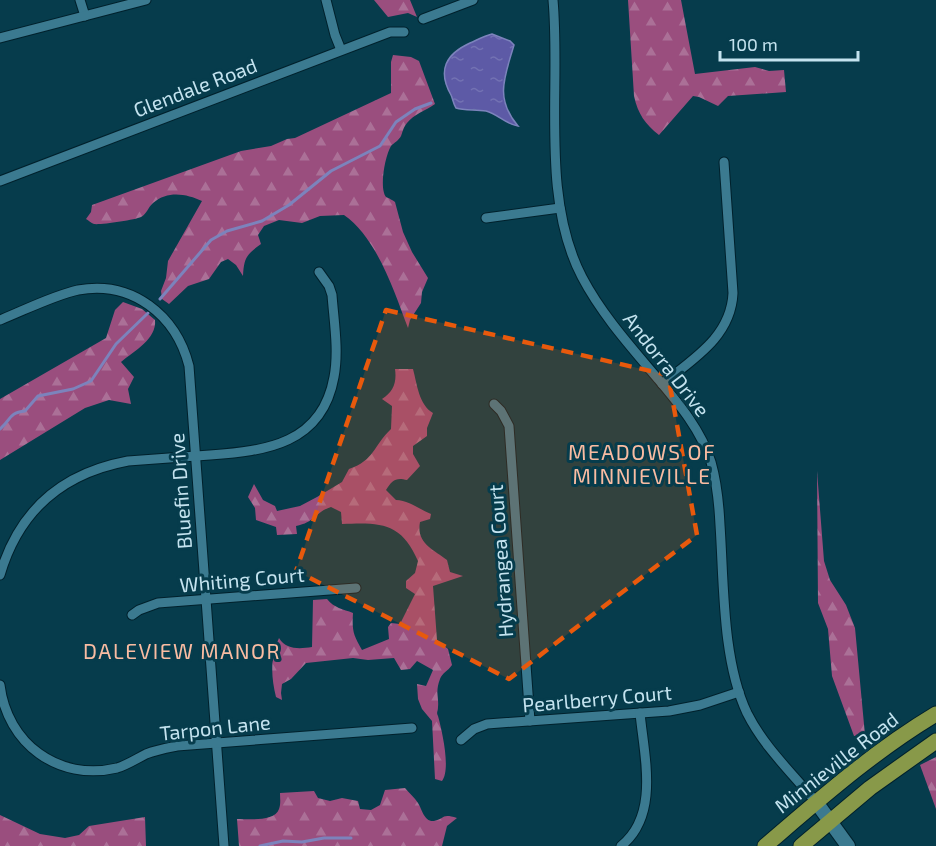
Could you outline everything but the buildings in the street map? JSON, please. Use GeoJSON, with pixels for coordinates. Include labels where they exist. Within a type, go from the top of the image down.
{"type":"FeatureCollection","features":[{"type":"Feature","properties":{"kind":"main road","name":"Minnieville Road"},"geometry":{"type":"LineString","coordinates":[[765,846],[887,746],[936,714]]}},
{"type":"Feature","properties":{"kind":"main road"},"geometry":{"type":"LineString","coordinates":[[801,846],[905,761],[936,741]]}},
{"type":"Feature","properties":{"kind":"street"},"geometry":{"type":"LineString","coordinates":[[80,0],[85,16]]}},
{"type":"Feature","properties":{"kind":"street"},"geometry":{"type":"LineString","coordinates":[[0,38],[146,0]]}},
{"type":"Feature","properties":{"kind":"street"},"geometry":{"type":"LineString","coordinates":[[326,0],[341,50]]}},
{"type":"Feature","properties":{"kind":"street"},"geometry":{"type":"LineString","coordinates":[[423,19],[473,0]]}},
{"type":"Feature","properties":{"kind":"street","name":"Andorra Drive"},"geometry":{"type":"LineString","coordinates":[[553,0],[557,186],[560,208],[572,254],[587,286],[624,338],[687,417],[699,435],[711,461],[718,499],[729,648],[739,692],[760,736],[816,802]]}},
{"type":"Feature","properties":{"kind":"street","name":"Glendale Road"},"geometry":{"type":"LineString","coordinates":[[0,181],[341,50],[390,32],[404,32]]}},
{"type":"Feature","properties":{"kind":"street"},"geometry":{"type":"LineString","coordinates":[[662,384],[718,336],[730,314],[732,293],[724,162]]}},
{"type":"Feature","properties":{"kind":"street"},"geometry":{"type":"LineString","coordinates":[[486,218],[560,208]]}},
{"type":"Feature","properties":{"kind":"street"},"geometry":{"type":"LineString","coordinates":[[0,574],[10,548],[29,517],[47,497],[81,475],[110,465],[151,459],[252,452],[282,443],[306,429],[323,408],[334,380],[336,354],[332,295],[329,286],[319,272]]}},
{"type":"Feature","properties":{"kind":"street","name":"Bluefin Drive"},"geometry":{"type":"LineString","coordinates":[[0,320],[65,294],[88,289],[105,289],[126,294],[153,308],[172,327],[185,352],[189,366],[224,846]]}},
{"type":"Feature","properties":{"kind":"street","name":"Hydrangea Court"},"geometry":{"type":"LineString","coordinates":[[494,404],[501,411],[508,426],[530,721]]}},
{"type":"Feature","properties":{"kind":"street","name":"Whiting Court"},"geometry":{"type":"LineString","coordinates":[[132,615],[158,603],[356,588]]}},
{"type":"Feature","properties":{"kind":"street","name":"Tarpon Lane"},"geometry":{"type":"LineString","coordinates":[[0,686],[5,710],[19,735],[39,755],[65,766],[80,769],[107,770],[126,765],[161,749],[216,742],[412,728]]}},
{"type":"Feature","properties":{"kind":"street","name":"Pearlberry Court"},"geometry":{"type":"LineString","coordinates":[[461,740],[481,726],[684,709],[720,700],[739,692]]}},
{"type":"Feature","properties":{"kind":"street"},"geometry":{"type":"LineString","coordinates":[[621,846],[636,829],[645,803],[640,713]]}},
{"type":"Feature","properties":{"kind":"street"},"geometry":{"type":"LineString","coordinates":[[816,802],[848,846]]}},
{"type":"Feature","properties":{"kind":"highlighted area"},"geometry":{"type":"Polygon","coordinates":[[[386,310],[668,375],[697,535],[509,679],[296,571],[386,310]]]}},
{"type":"Feature","properties":{"kind":"green space"},"geometry":{"type":"Polygon","coordinates":[[[374,0],[410,0],[417,17],[408,13],[388,17],[374,0]]]}},
{"type":"Feature","properties":{"kind":"green space"},"geometry":{"type":"Polygon","coordinates":[[[628,0],[681,0],[695,74],[755,67],[769,71],[784,70],[786,92],[728,96],[718,106],[693,96],[659,135],[643,118],[634,96],[628,0]]]}},
{"type":"Feature","properties":{"kind":"green space"},"geometry":{"type":"Polygon","coordinates":[[[393,55],[411,57],[419,61],[435,104],[407,123],[400,137],[391,146],[384,172],[384,193],[386,197],[395,202],[403,232],[428,278],[422,292],[421,303],[410,320],[408,328],[375,251],[356,225],[344,215],[320,216],[302,223],[279,220],[264,226],[258,235],[261,244],[247,257],[243,276],[236,265],[228,259],[221,262],[209,279],[188,286],[169,304],[162,299],[161,291],[166,278],[168,261],[202,201],[184,195],[171,195],[159,199],[143,216],[138,218],[97,224],[86,219],[91,212],[92,205],[241,151],[271,146],[295,138],[391,93],[393,55]]]}},
{"type":"Feature","properties":{"kind":"green space"},"geometry":{"type":"Polygon","coordinates":[[[123,302],[142,309],[155,320],[155,327],[149,339],[121,362],[134,377],[128,389],[131,404],[109,400],[85,408],[0,460],[0,399],[106,338],[115,310],[123,302]]]}},
{"type":"Feature","properties":{"kind":"green space"},"geometry":{"type":"Polygon","coordinates":[[[395,369],[413,369],[422,400],[433,413],[427,428],[427,436],[413,446],[413,454],[420,466],[407,480],[395,480],[386,490],[396,500],[409,503],[431,514],[430,519],[420,522],[419,529],[423,540],[447,560],[450,572],[463,576],[433,586],[437,640],[448,649],[452,665],[441,677],[438,687],[437,714],[446,759],[445,775],[442,781],[435,779],[432,721],[422,709],[418,699],[417,684],[426,686],[433,670],[417,661],[410,669],[401,670],[394,658],[368,660],[353,658],[306,663],[291,679],[282,684],[282,700],[276,697],[273,682],[273,660],[279,638],[289,647],[312,647],[313,600],[327,599],[336,606],[353,613],[354,632],[362,650],[389,639],[388,627],[391,623],[400,624],[415,594],[406,588],[406,581],[415,573],[418,561],[412,548],[397,532],[389,528],[368,524],[342,524],[341,512],[331,507],[308,522],[296,526],[297,534],[277,535],[276,527],[256,520],[255,508],[248,497],[254,484],[263,500],[275,506],[277,511],[300,506],[342,482],[349,469],[369,457],[391,429],[392,406],[382,399],[393,387],[395,369]]]}},
{"type":"Feature","properties":{"kind":"green space"},"geometry":{"type":"Polygon","coordinates":[[[817,471],[824,561],[830,580],[846,605],[855,628],[865,735],[854,736],[832,676],[828,629],[818,603],[817,471]]]}},
{"type":"Feature","properties":{"kind":"green space"},"geometry":{"type":"Polygon","coordinates":[[[936,757],[936,809],[920,765],[936,757]]]}},
{"type":"Feature","properties":{"kind":"green space"},"geometry":{"type":"Polygon","coordinates":[[[405,788],[431,821],[448,816],[457,818],[447,826],[442,846],[239,846],[237,819],[261,819],[272,816],[279,809],[280,793],[314,791],[318,798],[330,801],[342,798],[358,801],[360,809],[371,810],[380,805],[385,790],[405,788]]]}},
{"type":"Feature","properties":{"kind":"green space"},"geometry":{"type":"Polygon","coordinates":[[[0,815],[40,834],[65,838],[79,835],[89,826],[145,817],[146,846],[0,846],[0,815]]]}},
{"type":"Feature","properties":{"kind":"water"},"geometry":{"type":"Polygon","coordinates":[[[492,34],[514,45],[505,77],[504,96],[506,106],[518,126],[486,111],[456,108],[447,86],[446,64],[455,52],[492,34]]]}},
{"type":"Feature","properties":{"kind":"waterway"},"geometry":{"type":"LineString","coordinates":[[160,299],[211,240],[227,231],[262,221],[289,205],[331,171],[380,146],[396,122],[415,109],[431,103]]}},
{"type":"Feature","properties":{"kind":"waterway"},"geometry":{"type":"LineString","coordinates":[[0,429],[13,415],[25,411],[38,396],[73,389],[91,381],[116,344],[148,313]]}},
{"type":"Feature","properties":{"kind":"waterway"},"geometry":{"type":"LineString","coordinates":[[260,846],[283,841],[302,842],[324,838],[351,838]]}},
{"type":"Feature","properties":{"kind":"district","name":"MEADOWS OF MINNIEVILLE"},"geometry":{"type":"Point","coordinates":[642,463]}},
{"type":"Feature","properties":{"kind":"district","name":"DALEVIEW MANOR"},"geometry":{"type":"Point","coordinates":[182,650]}}]}
